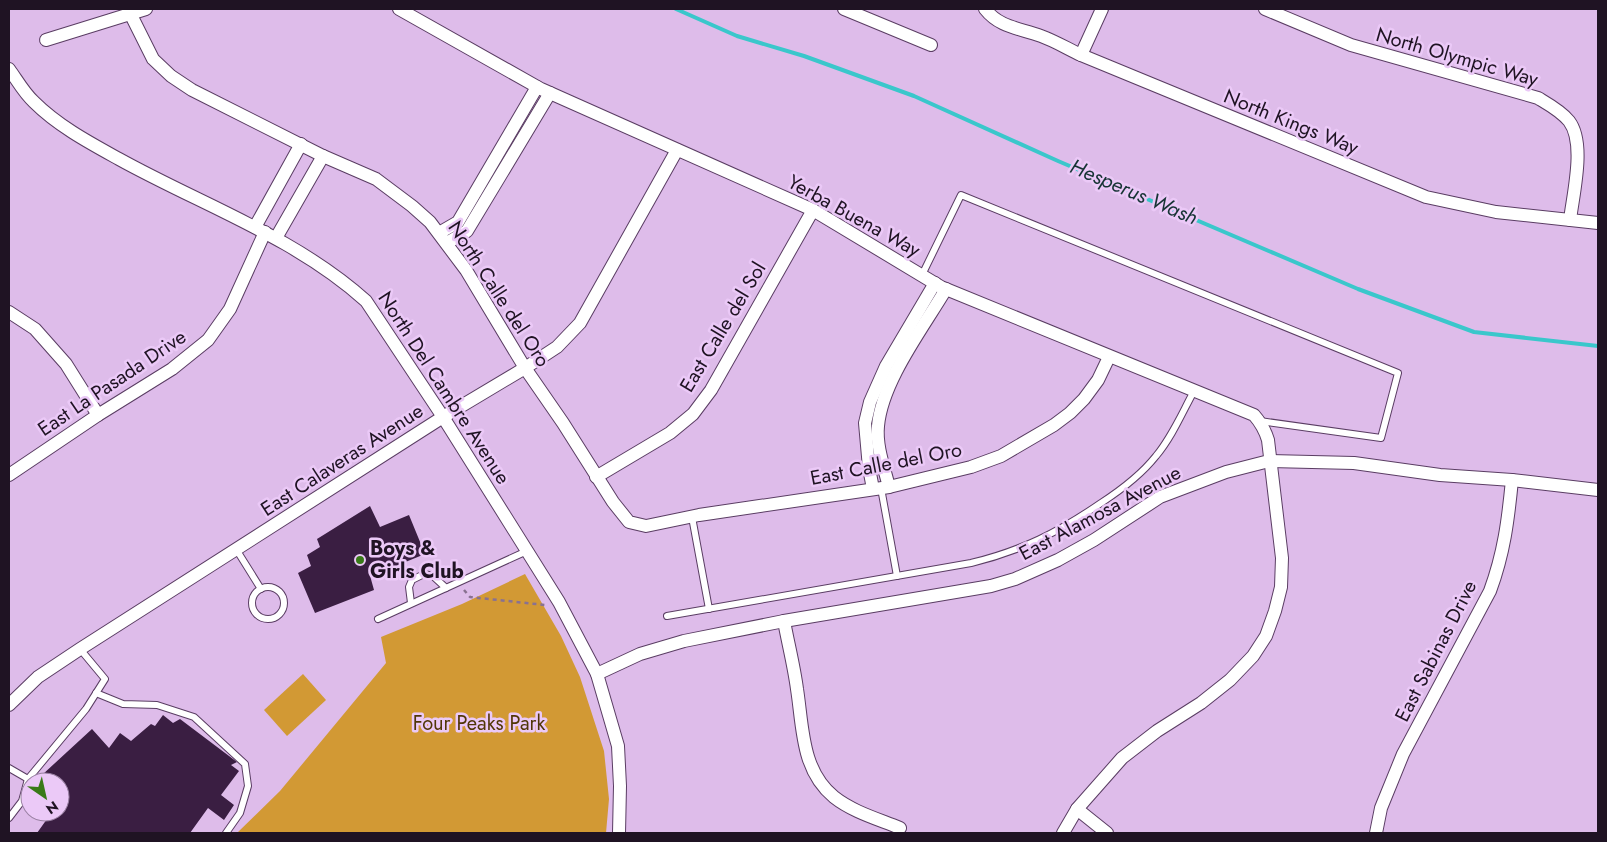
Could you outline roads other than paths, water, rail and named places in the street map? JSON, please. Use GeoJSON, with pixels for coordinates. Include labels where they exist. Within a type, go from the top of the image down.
{"type":"FeatureCollection","features":[{"type":"Feature","properties":{"kind":"street"},"geometry":{"type":"LineString","coordinates":[[46,40],[146,9]]}},
{"type":"Feature","properties":{"kind":"street","name":"Yerba Buena Way"},"geometry":{"type":"LineString","coordinates":[[400,9],[537,87],[813,210],[941,286],[1109,357],[1254,415],[1260,421]]}},
{"type":"Feature","properties":{"kind":"street"},"geometry":{"type":"LineString","coordinates":[[844,9],[931,45]]}},
{"type":"Feature","properties":{"kind":"street","name":"North Kings Way"},"geometry":{"type":"LineString","coordinates":[[984,9],[992,18],[1002,24],[1041,36],[1081,55],[1426,197],[1496,212],[1598,223]]}},
{"type":"Feature","properties":{"kind":"street"},"geometry":{"type":"LineString","coordinates":[[1081,55],[1102,9]]}},
{"type":"Feature","properties":{"kind":"street","name":"North Olympic Way"},"geometry":{"type":"LineString","coordinates":[[1265,9],[1351,46],[1538,98],[1547,103],[1569,122],[1575,134],[1577,158],[1570,220]]}},
{"type":"Feature","properties":{"kind":"street","name":"North Calle del Oro"},"geometry":{"type":"LineString","coordinates":[[130,13],[153,59],[171,76],[192,90],[323,156],[376,178],[412,206],[443,238],[466,270],[525,368],[563,423],[596,477],[629,522]]}},
{"type":"Feature","properties":{"kind":"street","name":"North Del Cambre Avenue"},"geometry":{"type":"LineString","coordinates":[[9,69],[32,100],[42,110],[86,141],[152,177],[265,232],[327,270],[366,301],[443,416],[559,602],[597,674],[618,746],[620,786],[619,833]]}},
{"type":"Feature","properties":{"kind":"street"},"geometry":{"type":"LineString","coordinates":[[443,238],[458,222],[537,87]]}},
{"type":"Feature","properties":{"kind":"street"},"geometry":{"type":"LineString","coordinates":[[443,238],[467,231],[550,93]]}},
{"type":"Feature","properties":{"kind":"street","name":"East La Pasada Drive"},"geometry":{"type":"LineString","coordinates":[[9,474],[172,369],[208,340],[230,309],[265,232],[300,144]]}},
{"type":"Feature","properties":{"kind":"street","name":"East Calaveras Avenue"},"geometry":{"type":"LineString","coordinates":[[9,705],[38,677],[80,649],[443,416],[525,368],[556,347],[580,323],[677,150]]}},
{"type":"Feature","properties":{"kind":"street","name":"East La Pasada Drive"},"geometry":{"type":"LineString","coordinates":[[265,232],[323,156]]}},
{"type":"Feature","properties":{"kind":"street","name":"East Calle del Sol"},"geometry":{"type":"LineString","coordinates":[[596,477],[670,434],[693,414],[711,390],[813,210]]}},
{"type":"Feature","properties":{"kind":"street"},"geometry":{"type":"LineString","coordinates":[[881,488],[878,427],[882,404],[896,370],[941,286]]}},
{"type":"Feature","properties":{"kind":"street"},"geometry":{"type":"LineString","coordinates":[[9,312],[35,330],[66,364],[98,415]]}},
{"type":"Feature","properties":{"kind":"street","name":"East Calle del Oro"},"geometry":{"type":"LineString","coordinates":[[629,522],[646,526],[692,517],[881,488],[971,467],[1000,456],[1062,419],[1084,399],[1098,380],[1109,357]]}},
{"type":"Feature","properties":{"kind":"street"},"geometry":{"type":"LineString","coordinates":[[1063,833],[1077,809],[1122,758],[1157,731],[1201,703],[1230,680],[1253,656],[1266,636],[1281,588],[1282,558],[1266,431],[1260,421]]}},
{"type":"Feature","properties":{"kind":"street","name":"East Alamosa Avenue"},"geometry":{"type":"LineString","coordinates":[[597,674],[640,654],[684,641],[784,621],[966,592],[1015,579],[1058,560],[1094,540],[1160,497],[1226,472],[1269,461],[1354,463],[1440,475],[1512,480],[1598,490]]}},
{"type":"Feature","properties":{"kind":"street","name":"East Sabinas Drive"},"geometry":{"type":"LineString","coordinates":[[1376,833],[1381,808],[1403,754],[1490,591],[1500,564],[1507,531],[1512,480]]}},
{"type":"Feature","properties":{"kind":"street"},"geometry":{"type":"LineString","coordinates":[[784,621],[797,688],[806,751],[813,773],[833,796],[845,805],[900,828]]}},
{"type":"Feature","properties":{"kind":"street"},"geometry":{"type":"LineString","coordinates":[[1077,809],[1108,833]]}},
{"type":"Feature","properties":{"kind":"lane"},"geometry":{"type":"LineString","coordinates":[[922,275],[961,195],[1398,373],[1381,438],[1260,421]]}},
{"type":"Feature","properties":{"kind":"lane"},"geometry":{"type":"LineString","coordinates":[[667,616],[971,563],[996,557],[1038,541],[1081,517],[1117,492],[1148,465],[1167,440],[1194,391]]}},
{"type":"Feature","properties":{"kind":"lane"},"geometry":{"type":"LineString","coordinates":[[881,488],[897,576]]}},
{"type":"Feature","properties":{"kind":"lane"},"geometry":{"type":"LineString","coordinates":[[692,517],[709,609]]}},
{"type":"Feature","properties":{"kind":"lane"},"geometry":{"type":"LineString","coordinates":[[236,549],[261,589]]}},
{"type":"Feature","properties":{"kind":"lane"},"geometry":{"type":"LineString","coordinates":[[378,619],[527,551]]}},
{"type":"Feature","properties":{"kind":"lane"},"geometry":{"type":"LineString","coordinates":[[411,604],[409,587],[412,580],[424,574],[433,576],[446,588]]}},
{"type":"Feature","properties":{"kind":"lane"},"geometry":{"type":"LineString","coordinates":[[266,587],[276,589],[283,597],[284,607],[278,616],[273,619],[263,619],[254,612],[252,607],[253,596],[261,589],[266,587]]}},
{"type":"Feature","properties":{"kind":"lane"},"geometry":{"type":"LineString","coordinates":[[34,772],[86,709],[105,679],[80,649]]}},
{"type":"Feature","properties":{"kind":"lane"},"geometry":{"type":"LineString","coordinates":[[96,693],[123,704],[157,705],[194,717],[245,764],[248,786],[240,813],[226,833]]}},
{"type":"Feature","properties":{"kind":"lane"},"geometry":{"type":"LineString","coordinates":[[9,768],[20,774]]}},
{"type":"Feature","properties":{"kind":"lane"},"geometry":{"type":"LineString","coordinates":[[9,818],[20,804]]}},
{"type":"Feature","properties":{"kind":"waterway","name":"Hesperus Wash"},"geometry":{"type":"LineString","coordinates":[[676,9],[737,36],[804,56],[914,96],[1058,161],[1358,289],[1474,332],[1598,346]]}},
{"type":"Feature","properties":{"kind":"place","name":"Boys & Girls Club"},"geometry":{"type":"Point","coordinates":[360,560]}},
{"type":"Feature","properties":{"kind":"park label","name":"Four Peaks Park"},"geometry":{"type":"Point","coordinates":[479,723]}}]}
